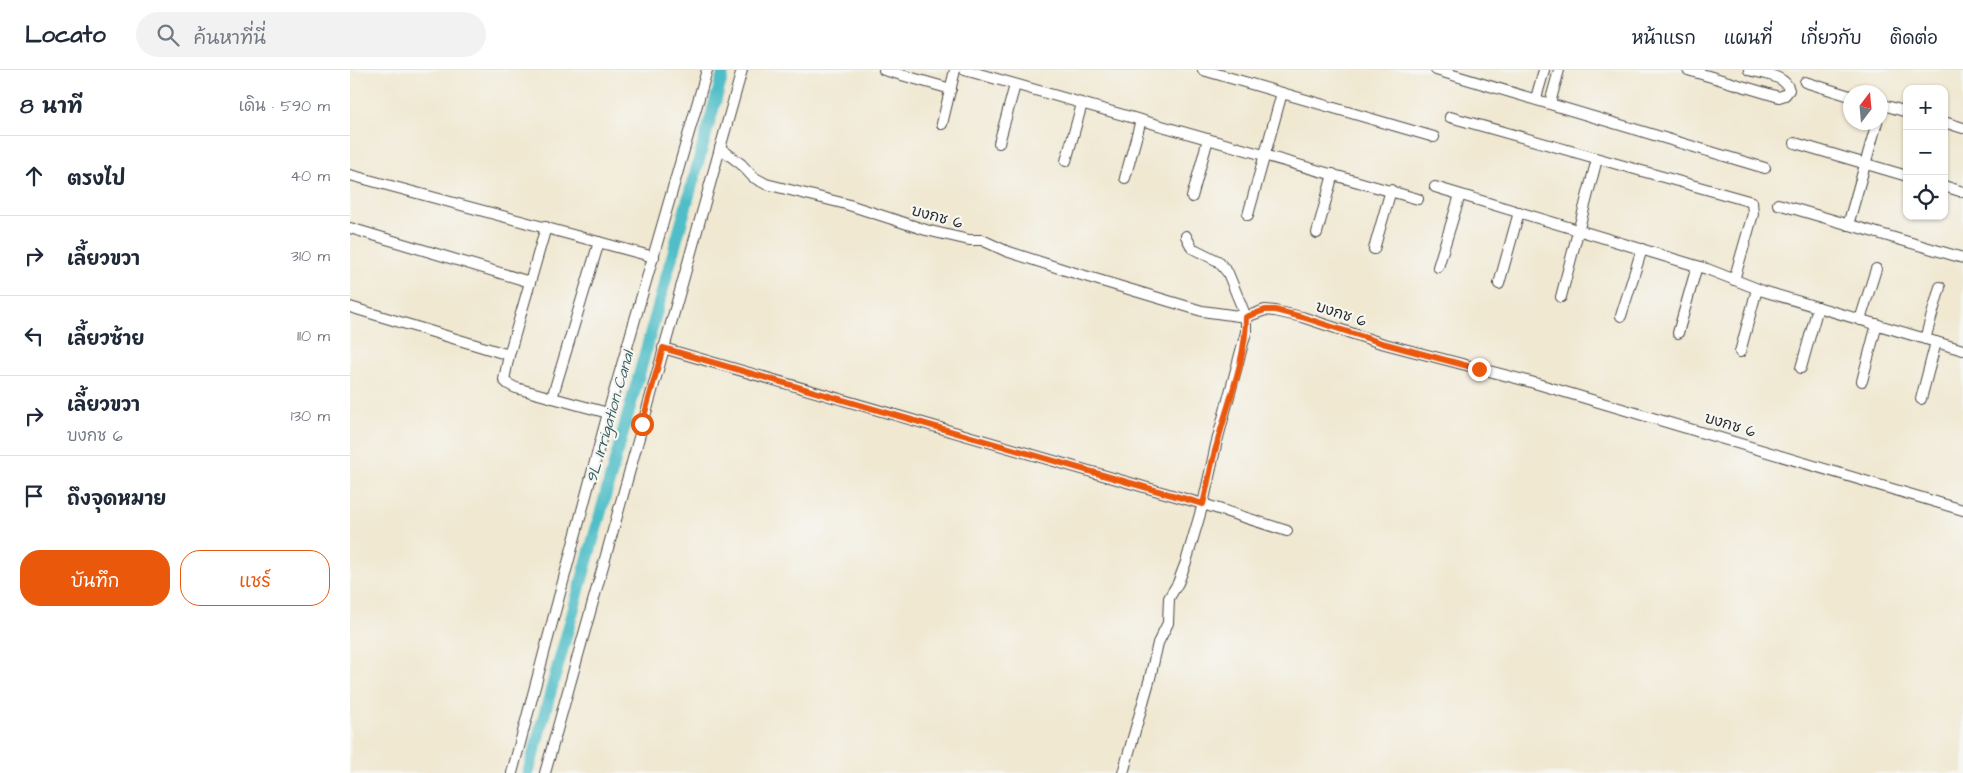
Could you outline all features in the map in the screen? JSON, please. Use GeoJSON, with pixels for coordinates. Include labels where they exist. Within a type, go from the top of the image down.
{"type":"FeatureCollection","features":[{"type":"Feature","properties":{"kind":"street"},"geometry":{"type":"LineString","coordinates":[[512,773],[608,413],[707,70]]}},
{"type":"Feature","properties":{"kind":"street"},"geometry":{"type":"LineString","coordinates":[[545,773],[742,70]]}},
{"type":"Feature","properties":{"kind":"street"},"geometry":{"type":"LineString","coordinates":[[884,70],[951,88]]}},
{"type":"Feature","properties":{"kind":"street"},"geometry":{"type":"LineString","coordinates":[[942,124],[955,70]]}},
{"type":"Feature","properties":{"kind":"street"},"geometry":{"type":"LineString","coordinates":[[965,70],[1418,199]]}},
{"type":"Feature","properties":{"kind":"street"},"geometry":{"type":"LineString","coordinates":[[1203,70],[1434,137]]}},
{"type":"Feature","properties":{"kind":"street"},"geometry":{"type":"LineString","coordinates":[[1436,70],[1536,98],[1765,168]]}},
{"type":"Feature","properties":{"kind":"street"},"geometry":{"type":"LineString","coordinates":[[1536,98],[1544,70]]}},
{"type":"Feature","properties":{"kind":"street"},"geometry":{"type":"LineString","coordinates":[[1550,103],[1559,70]]}},
{"type":"Feature","properties":{"kind":"street"},"geometry":{"type":"LineString","coordinates":[[1688,70],[1779,97],[1785,95],[1789,90],[1784,80],[1749,70]]}},
{"type":"Feature","properties":{"kind":"street"},"geometry":{"type":"LineString","coordinates":[[1805,82],[1843,94]]}},
{"type":"Feature","properties":{"kind":"street"},"geometry":{"type":"LineString","coordinates":[[999,142],[1015,85]]}},
{"type":"Feature","properties":{"kind":"street"},"geometry":{"type":"LineString","coordinates":[[1248,214],[1282,93]]}},
{"type":"Feature","properties":{"kind":"street"},"geometry":{"type":"LineString","coordinates":[[1066,160],[1082,104]]}},
{"type":"Feature","properties":{"kind":"street"},"geometry":{"type":"LineString","coordinates":[[1888,108],[1903,111]]}},
{"type":"Feature","properties":{"kind":"street"},"geometry":{"type":"LineString","coordinates":[[1450,117],[1752,202],[1753,214],[1734,280]]}},
{"type":"Feature","properties":{"kind":"street"},"geometry":{"type":"LineString","coordinates":[[1125,178],[1141,120]]}},
{"type":"Feature","properties":{"kind":"street"},"geometry":{"type":"LineString","coordinates":[[1948,123],[1963,128]]}},
{"type":"Feature","properties":{"kind":"street"},"geometry":{"type":"LineString","coordinates":[[1848,225],[1875,130]]}},
{"type":"Feature","properties":{"kind":"street"},"geometry":{"type":"LineString","coordinates":[[1192,197],[1208,139]]}},
{"type":"Feature","properties":{"kind":"street"},"geometry":{"type":"LineString","coordinates":[[1795,144],[1904,175]]}},
{"type":"Feature","properties":{"kind":"street","name":"บงกช 6"},"geometry":{"type":"LineString","coordinates":[[720,148],[741,164],[753,177],[766,184],[846,204],[926,230],[969,240],[982,240],[1006,251],[1202,311],[1246,317],[1265,310],[1275,310],[1302,317],[1382,343],[1531,382],[1963,510]]}},
{"type":"Feature","properties":{"kind":"street"},"geometry":{"type":"LineString","coordinates":[[1561,297],[1597,159]]}},
{"type":"Feature","properties":{"kind":"street"},"geometry":{"type":"LineString","coordinates":[[1316,233],[1333,174]]}},
{"type":"Feature","properties":{"kind":"street"},"geometry":{"type":"LineString","coordinates":[[350,175],[654,257]]}},
{"type":"Feature","properties":{"kind":"street"},"geometry":{"type":"LineString","coordinates":[[1434,187],[1697,266],[1757,289],[1963,350]]}},
{"type":"Feature","properties":{"kind":"street"},"geometry":{"type":"LineString","coordinates":[[1948,187],[1963,192]]}},
{"type":"Feature","properties":{"kind":"street"},"geometry":{"type":"LineString","coordinates":[[1374,249],[1391,190]]}},
{"type":"Feature","properties":{"kind":"street"},"geometry":{"type":"LineString","coordinates":[[1438,267],[1460,195]]}},
{"type":"Feature","properties":{"kind":"street"},"geometry":{"type":"LineString","coordinates":[[1778,204],[1963,258]]}},
{"type":"Feature","properties":{"kind":"street"},"geometry":{"type":"LineString","coordinates":[[1499,284],[1519,212]]}},
{"type":"Feature","properties":{"kind":"street"},"geometry":{"type":"LineString","coordinates":[[546,227],[504,376],[508,384],[608,413]]}},
{"type":"Feature","properties":{"kind":"street"},"geometry":{"type":"LineString","coordinates":[[350,228],[530,282]]}},
{"type":"Feature","properties":{"kind":"street"},"geometry":{"type":"LineString","coordinates":[[1123,773],[1150,678],[1158,642],[1168,623],[1169,598],[1178,583],[1186,562],[1203,504],[1216,445],[1246,332],[1246,317],[1234,284],[1223,266],[1218,261],[1196,252],[1186,236]]}},
{"type":"Feature","properties":{"kind":"street"},"geometry":{"type":"LineString","coordinates":[[552,398],[599,242]]}},
{"type":"Feature","properties":{"kind":"street"},"geometry":{"type":"LineString","coordinates":[[1621,316],[1642,249]]}},
{"type":"Feature","properties":{"kind":"street"},"geometry":{"type":"LineString","coordinates":[[1678,333],[1697,266]]}},
{"type":"Feature","properties":{"kind":"street"},"geometry":{"type":"LineString","coordinates":[[1860,320],[1876,269]]}},
{"type":"Feature","properties":{"kind":"street"},"geometry":{"type":"LineString","coordinates":[[1925,338],[1940,287]]}},
{"type":"Feature","properties":{"kind":"street"},"geometry":{"type":"LineString","coordinates":[[1740,352],[1757,289]]}},
{"type":"Feature","properties":{"kind":"street"},"geometry":{"type":"LineString","coordinates":[[350,307],[509,355]]}},
{"type":"Feature","properties":{"kind":"street"},"geometry":{"type":"LineString","coordinates":[[1801,368],[1818,307]]}},
{"type":"Feature","properties":{"kind":"street"},"geometry":{"type":"LineString","coordinates":[[1862,380],[1877,324]]}},
{"type":"Feature","properties":{"kind":"street"},"geometry":{"type":"LineString","coordinates":[[1920,399],[1936,342]]}},
{"type":"Feature","properties":{"kind":"street"},"geometry":{"type":"LineString","coordinates":[[663,348],[1203,504],[1287,531]]}},
{"type":"Feature","properties":{"kind":"waterway","name":"9L Irrigation Canal"},"geometry":{"type":"LineString","coordinates":[[528,773],[724,70]]}},
{"type":"Feature","properties":{"kind":"route"},"geometry":{"type":"LineString","coordinates":[[642,424],[663,348],[1203,504],[1216,445],[1243,349],[1246,317],[1265,310],[1275,310],[1382,343],[1479,369]]}}]}
